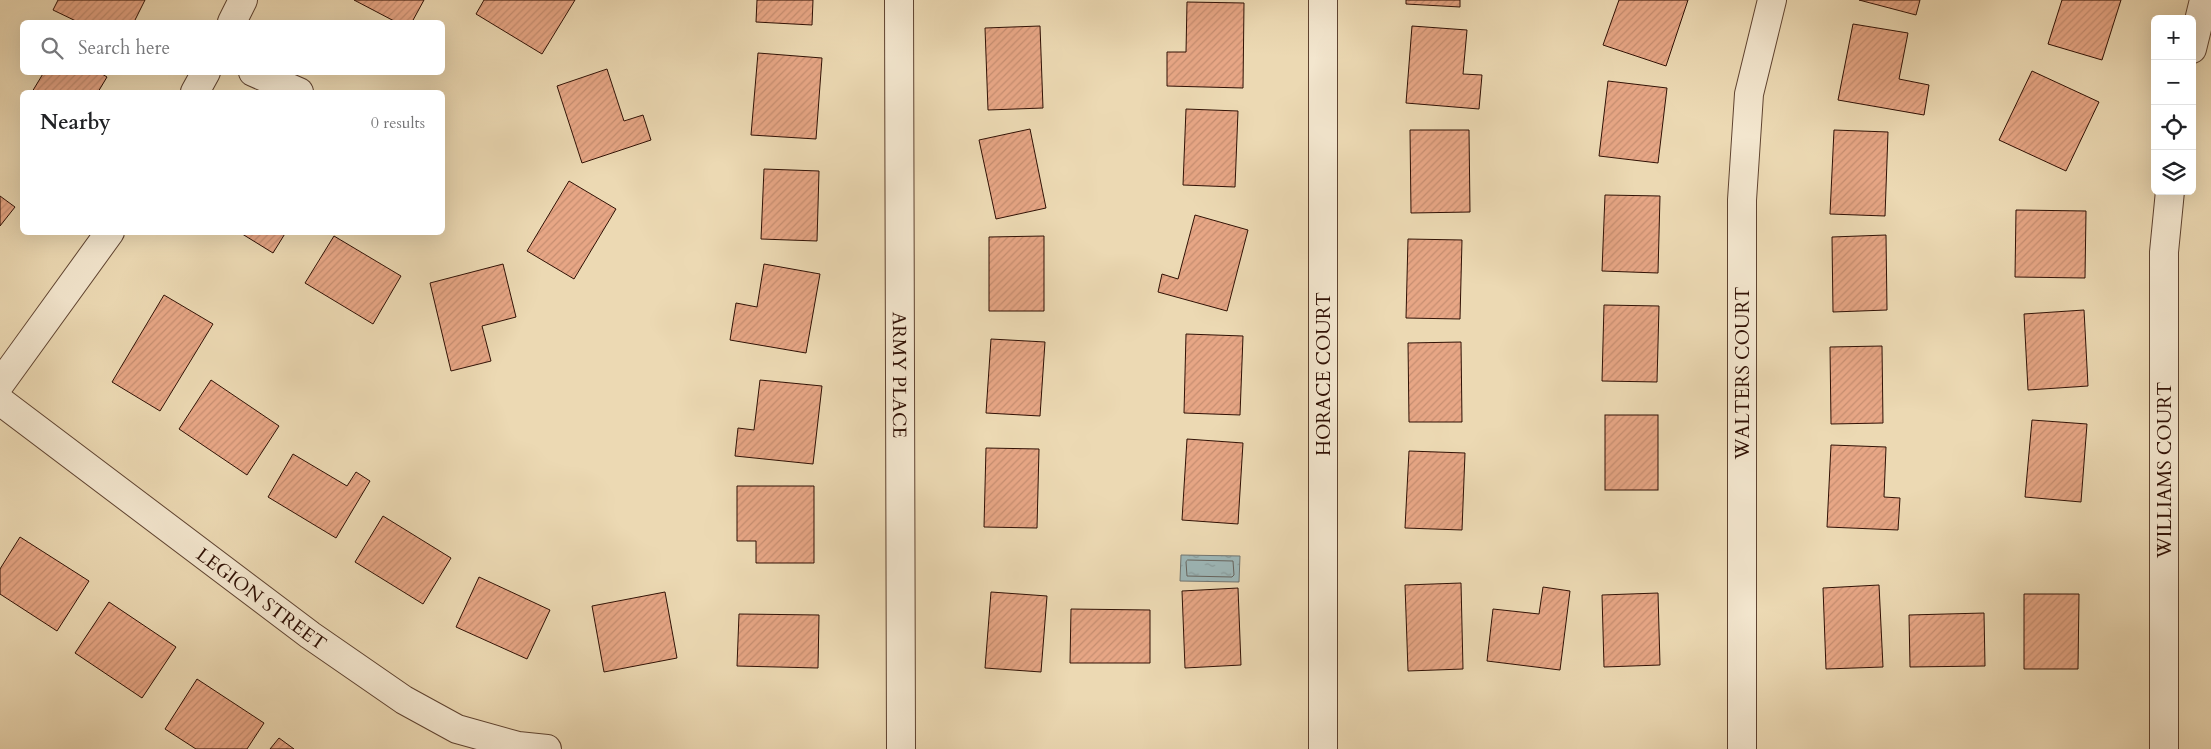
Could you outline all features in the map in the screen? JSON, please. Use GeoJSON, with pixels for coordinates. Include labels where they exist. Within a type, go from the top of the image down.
{"type":"FeatureCollection","features":[{"type":"Feature","properties":{"kind":"street"},"geometry":{"type":"LineString","coordinates":[[233,20],[243,0]]}},
{"type":"Feature","properties":{"kind":"street","name":"ARMY PLACE"},"geometry":{"type":"LineString","coordinates":[[899,0],[900,749]]}},
{"type":"Feature","properties":{"kind":"street","name":"HORACE COURT"},"geometry":{"type":"LineString","coordinates":[[1323,0],[1323,749]]}},
{"type":"Feature","properties":{"kind":"street","name":"WALTERS COURT"},"geometry":{"type":"LineString","coordinates":[[1742,749],[1742,200],[1750,94],[1772,0]]}},
{"type":"Feature","properties":{"kind":"street"},"geometry":{"type":"LineString","coordinates":[[2196,33],[2204,0]]}},
{"type":"Feature","properties":{"kind":"street"},"geometry":{"type":"LineString","coordinates":[[196,90],[204,75]]}},
{"type":"Feature","properties":{"kind":"street"},"geometry":{"type":"LineString","coordinates":[[260,75],[295,90]]}},
{"type":"Feature","properties":{"kind":"street","name":"WILLIAMS COURT"},"geometry":{"type":"LineString","coordinates":[[2164,749],[2164,252],[2170,195]]}},
{"type":"Feature","properties":{"kind":"street"},"geometry":{"type":"LineString","coordinates":[[0,384],[108,235]]}},
{"type":"Feature","properties":{"kind":"street","name":"LEGION STREET"},"geometry":{"type":"LineString","coordinates":[[0,401],[310,635],[404,700],[457,728],[518,746],[547,749]]}},
{"type":"Feature","properties":{"kind":"water"},"geometry":{"type":"Polygon","coordinates":[[[1181,555],[1240,556],[1239,582],[1180,581],[1181,555]]]}},
{"type":"Feature","properties":{"kind":"building"},"geometry":{"type":"Polygon","coordinates":[[[58,0],[145,0],[135,20],[74,20],[53,10],[58,0]]]}},
{"type":"Feature","properties":{"kind":"building"},"geometry":{"type":"Polygon","coordinates":[[[354,0],[424,0],[413,20],[392,20],[354,0]]]}},
{"type":"Feature","properties":{"kind":"building"},"geometry":{"type":"Polygon","coordinates":[[[484,0],[575,0],[542,54],[476,14],[484,0]]]}},
{"type":"Feature","properties":{"kind":"building"},"geometry":{"type":"Polygon","coordinates":[[[757,0],[813,0],[812,25],[756,22],[757,0]]]}},
{"type":"Feature","properties":{"kind":"building"},"geometry":{"type":"Polygon","coordinates":[[[1406,0],[1460,0],[1460,7],[1406,4],[1406,0]]]}},
{"type":"Feature","properties":{"kind":"building"},"geometry":{"type":"Polygon","coordinates":[[[1619,0],[1688,0],[1666,66],[1603,45],[1619,0]]]}},
{"type":"Feature","properties":{"kind":"building"},"geometry":{"type":"Polygon","coordinates":[[[1859,0],[1920,0],[1916,15],[1859,0]]]}},
{"type":"Feature","properties":{"kind":"building"},"geometry":{"type":"Polygon","coordinates":[[[2062,0],[2121,0],[2102,60],[2048,44],[2062,0]]]}},
{"type":"Feature","properties":{"kind":"building"},"geometry":{"type":"Polygon","coordinates":[[[1187,2],[1244,3],[1243,88],[1167,86],[1167,52],[1186,52],[1187,2]]]}},
{"type":"Feature","properties":{"kind":"building"},"geometry":{"type":"Polygon","coordinates":[[[1853,24],[1908,33],[1899,79],[1929,85],[1924,115],[1838,100],[1853,24]]]}},
{"type":"Feature","properties":{"kind":"building"},"geometry":{"type":"Polygon","coordinates":[[[1040,26],[1043,108],[988,110],[985,28],[1040,26]]]}},
{"type":"Feature","properties":{"kind":"building"},"geometry":{"type":"Polygon","coordinates":[[[1412,26],[1467,30],[1463,74],[1482,75],[1479,109],[1406,103],[1412,26]]]}},
{"type":"Feature","properties":{"kind":"building"},"geometry":{"type":"Polygon","coordinates":[[[758,53],[822,58],[816,139],[751,135],[758,53]]]}},
{"type":"Feature","properties":{"kind":"building"},"geometry":{"type":"Polygon","coordinates":[[[607,69],[624,121],[643,115],[651,140],[582,163],[557,86],[607,69]]]}},
{"type":"Feature","properties":{"kind":"building"},"geometry":{"type":"Polygon","coordinates":[[[2032,71],[2099,102],[2066,171],[1999,140],[2032,71]]]}},
{"type":"Feature","properties":{"kind":"building"},"geometry":{"type":"Polygon","coordinates":[[[42,75],[104,75],[107,77],[99,90],[33,90],[42,75]]]}},
{"type":"Feature","properties":{"kind":"building"},"geometry":{"type":"Polygon","coordinates":[[[1608,81],[1667,88],[1658,163],[1599,156],[1608,81]]]}},
{"type":"Feature","properties":{"kind":"building"},"geometry":{"type":"Polygon","coordinates":[[[1186,109],[1238,111],[1235,187],[1183,185],[1186,109]]]}},
{"type":"Feature","properties":{"kind":"building"},"geometry":{"type":"Polygon","coordinates":[[[1030,129],[1046,208],[996,219],[979,140],[1030,129]]]}},
{"type":"Feature","properties":{"kind":"building"},"geometry":{"type":"Polygon","coordinates":[[[1410,130],[1469,130],[1470,212],[1411,213],[1410,130]]]}},
{"type":"Feature","properties":{"kind":"building"},"geometry":{"type":"Polygon","coordinates":[[[1834,130],[1888,132],[1885,216],[1830,214],[1834,130]]]}},
{"type":"Feature","properties":{"kind":"building"},"geometry":{"type":"Polygon","coordinates":[[[764,169],[819,171],[817,241],[761,239],[764,169]]]}},
{"type":"Feature","properties":{"kind":"building"},"geometry":{"type":"Polygon","coordinates":[[[569,181],[616,209],[574,279],[527,251],[569,181]]]}},
{"type":"Feature","properties":{"kind":"building"},"geometry":{"type":"Polygon","coordinates":[[[1605,195],[1660,196],[1658,273],[1602,271],[1605,195]]]}},
{"type":"Feature","properties":{"kind":"building"},"geometry":{"type":"Polygon","coordinates":[[[0,196],[15,207],[0,226],[0,196]]]}},
{"type":"Feature","properties":{"kind":"building"},"geometry":{"type":"Polygon","coordinates":[[[2016,210],[2086,211],[2085,278],[2015,277],[2016,210]]]}},
{"type":"Feature","properties":{"kind":"building"},"geometry":{"type":"Polygon","coordinates":[[[1195,215],[1248,230],[1227,311],[1158,292],[1162,274],[1178,279],[1195,215]]]}},
{"type":"Feature","properties":{"kind":"building"},"geometry":{"type":"Polygon","coordinates":[[[244,235],[284,235],[273,253],[244,235]]]}},
{"type":"Feature","properties":{"kind":"building"},"geometry":{"type":"Polygon","coordinates":[[[1886,235],[1887,310],[1833,312],[1832,237],[1886,235]]]}},
{"type":"Feature","properties":{"kind":"building"},"geometry":{"type":"Polygon","coordinates":[[[334,236],[401,276],[373,324],[305,283],[334,236]]]}},
{"type":"Feature","properties":{"kind":"building"},"geometry":{"type":"Polygon","coordinates":[[[1044,236],[1044,311],[989,311],[989,237],[1044,236]]]}},
{"type":"Feature","properties":{"kind":"building"},"geometry":{"type":"Polygon","coordinates":[[[1408,239],[1462,240],[1460,319],[1406,318],[1408,239]]]}},
{"type":"Feature","properties":{"kind":"building"},"geometry":{"type":"Polygon","coordinates":[[[503,264],[516,317],[482,326],[491,361],[451,371],[430,283],[503,264]]]}},
{"type":"Feature","properties":{"kind":"building"},"geometry":{"type":"Polygon","coordinates":[[[764,264],[820,274],[806,353],[730,340],[736,303],[757,307],[764,264]]]}},
{"type":"Feature","properties":{"kind":"building"},"geometry":{"type":"Polygon","coordinates":[[[164,295],[213,324],[160,411],[112,382],[164,295]]]}},
{"type":"Feature","properties":{"kind":"building"},"geometry":{"type":"Polygon","coordinates":[[[1604,305],[1659,306],[1657,382],[1602,381],[1604,305]]]}},
{"type":"Feature","properties":{"kind":"building"},"geometry":{"type":"Polygon","coordinates":[[[2084,310],[2088,386],[2028,390],[2024,314],[2084,310]]]}},
{"type":"Feature","properties":{"kind":"building"},"geometry":{"type":"Polygon","coordinates":[[[1186,334],[1243,336],[1240,415],[1184,413],[1186,334]]]}},
{"type":"Feature","properties":{"kind":"building"},"geometry":{"type":"Polygon","coordinates":[[[991,339],[1045,342],[1040,416],[986,413],[991,339]]]}},
{"type":"Feature","properties":{"kind":"building"},"geometry":{"type":"Polygon","coordinates":[[[1461,342],[1462,422],[1409,422],[1408,343],[1461,342]]]}},
{"type":"Feature","properties":{"kind":"building"},"geometry":{"type":"Polygon","coordinates":[[[1882,346],[1883,423],[1831,424],[1830,347],[1882,346]]]}},
{"type":"Feature","properties":{"kind":"building"},"geometry":{"type":"Polygon","coordinates":[[[211,380],[279,426],[247,475],[179,429],[211,380]]]}},
{"type":"Feature","properties":{"kind":"building"},"geometry":{"type":"Polygon","coordinates":[[[760,380],[822,386],[813,464],[735,456],[738,428],[754,430],[760,380]]]}},
{"type":"Feature","properties":{"kind":"building"},"geometry":{"type":"Polygon","coordinates":[[[1605,415],[1658,415],[1658,490],[1605,490],[1605,415]]]}},
{"type":"Feature","properties":{"kind":"building"},"geometry":{"type":"Polygon","coordinates":[[[2032,420],[2087,424],[2081,502],[2025,497],[2032,420]]]}},
{"type":"Feature","properties":{"kind":"building"},"geometry":{"type":"Polygon","coordinates":[[[1187,439],[1243,443],[1238,524],[1182,520],[1187,439]]]}},
{"type":"Feature","properties":{"kind":"building"},"geometry":{"type":"Polygon","coordinates":[[[1831,445],[1886,447],[1884,497],[1900,498],[1898,530],[1827,527],[1831,445]]]}},
{"type":"Feature","properties":{"kind":"building"},"geometry":{"type":"Polygon","coordinates":[[[986,448],[1039,449],[1037,528],[984,527],[986,448]]]}},
{"type":"Feature","properties":{"kind":"building"},"geometry":{"type":"Polygon","coordinates":[[[1409,451],[1465,453],[1462,530],[1405,528],[1409,451]]]}},
{"type":"Feature","properties":{"kind":"building"},"geometry":{"type":"Polygon","coordinates":[[[293,454],[347,486],[356,472],[370,481],[336,538],[268,497],[293,454]]]}},
{"type":"Feature","properties":{"kind":"building"},"geometry":{"type":"Polygon","coordinates":[[[737,486],[814,486],[814,563],[756,563],[756,541],[737,541],[737,486]]]}},
{"type":"Feature","properties":{"kind":"building"},"geometry":{"type":"Polygon","coordinates":[[[383,516],[451,558],[423,604],[355,562],[383,516]]]}},
{"type":"Feature","properties":{"kind":"building"},"geometry":{"type":"Polygon","coordinates":[[[20,537],[89,581],[57,631],[0,594],[0,569],[20,537]]]}},
{"type":"Feature","properties":{"kind":"building"},"geometry":{"type":"Polygon","coordinates":[[[479,577],[550,610],[527,659],[456,627],[479,577]]]}},
{"type":"Feature","properties":{"kind":"building"},"geometry":{"type":"Polygon","coordinates":[[[1461,583],[1463,669],[1408,671],[1405,585],[1461,583]]]}},
{"type":"Feature","properties":{"kind":"building"},"geometry":{"type":"Polygon","coordinates":[[[1879,585],[1883,667],[1826,669],[1823,588],[1879,585]]]}},
{"type":"Feature","properties":{"kind":"building"},"geometry":{"type":"Polygon","coordinates":[[[1543,587],[1570,591],[1560,670],[1487,661],[1493,609],[1539,614],[1543,587]]]}},
{"type":"Feature","properties":{"kind":"building"},"geometry":{"type":"Polygon","coordinates":[[[1238,588],[1241,665],[1185,668],[1182,591],[1238,588]]]}},
{"type":"Feature","properties":{"kind":"building"},"geometry":{"type":"Polygon","coordinates":[[[665,592],[677,658],[604,672],[592,606],[665,592]]]}},
{"type":"Feature","properties":{"kind":"building"},"geometry":{"type":"Polygon","coordinates":[[[991,592],[1047,596],[1041,672],[985,668],[991,592]]]}},
{"type":"Feature","properties":{"kind":"building"},"geometry":{"type":"Polygon","coordinates":[[[1658,593],[1660,665],[1604,667],[1602,595],[1658,593]]]}},
{"type":"Feature","properties":{"kind":"building"},"geometry":{"type":"Polygon","coordinates":[[[2024,594],[2079,594],[2078,669],[2024,669],[2024,594]]]}},
{"type":"Feature","properties":{"kind":"building"},"geometry":{"type":"Polygon","coordinates":[[[109,602],[176,647],[142,698],[75,653],[109,602]]]}},
{"type":"Feature","properties":{"kind":"building"},"geometry":{"type":"Polygon","coordinates":[[[1071,609],[1150,610],[1150,663],[1070,663],[1071,609]]]}},
{"type":"Feature","properties":{"kind":"building"},"geometry":{"type":"Polygon","coordinates":[[[1984,613],[1985,666],[1910,667],[1909,615],[1984,613]]]}},
{"type":"Feature","properties":{"kind":"building"},"geometry":{"type":"Polygon","coordinates":[[[739,614],[819,615],[818,668],[737,666],[739,614]]]}},
{"type":"Feature","properties":{"kind":"building"},"geometry":{"type":"Polygon","coordinates":[[[197,679],[264,723],[247,749],[196,749],[165,729],[197,679]]]}},
{"type":"Feature","properties":{"kind":"building"},"geometry":{"type":"Polygon","coordinates":[[[279,738],[294,749],[270,749],[279,738]]]}}]}
